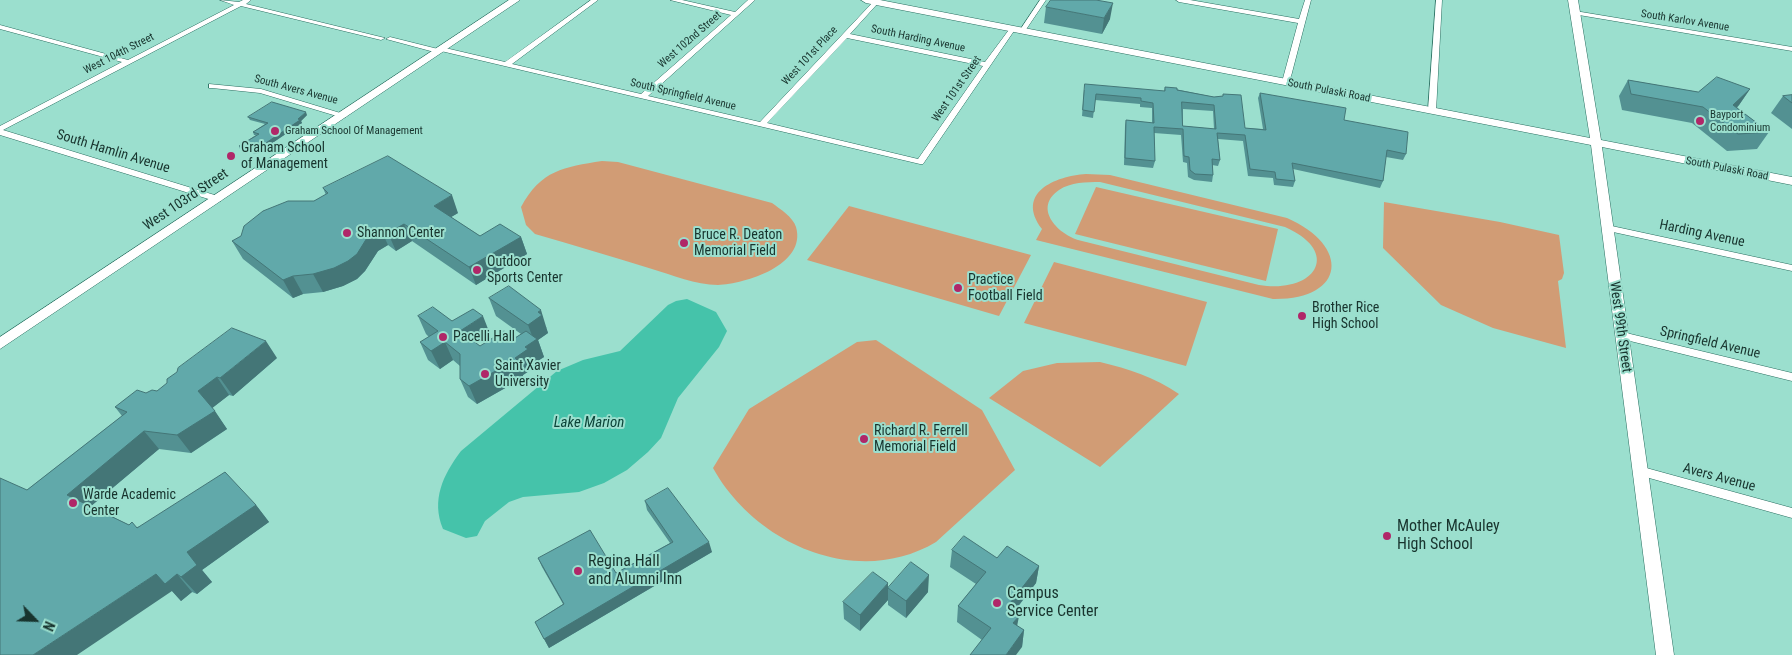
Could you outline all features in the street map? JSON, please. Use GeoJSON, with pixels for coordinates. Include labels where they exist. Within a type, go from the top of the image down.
{"type":"FeatureCollection","features":[{"type":"Feature","properties":{"kind":"main road","name":"West 103rd Street"},"geometry":{"type":"LineString","coordinates":[[0,344],[514,0]]}},
{"type":"Feature","properties":{"kind":"main road","name":"West 99th Street"},"geometry":{"type":"LineString","coordinates":[[1573,0],[1596,143],[1639,471],[1669,654]]}},
{"type":"Feature","properties":{"kind":"main road","name":"South Pulaski Road"},"geometry":{"type":"LineString","coordinates":[[871,1],[1792,181]]}},
{"type":"Feature","properties":{"kind":"street"},"geometry":{"type":"LineString","coordinates":[[223,0],[381,38]]}},
{"type":"Feature","properties":{"kind":"street","name":"West 104th Street"},"geometry":{"type":"LineString","coordinates":[[0,130],[248,0]]}},
{"type":"Feature","properties":{"kind":"street"},"geometry":{"type":"LineString","coordinates":[[506,65],[595,0]]}},
{"type":"Feature","properties":{"kind":"street"},"geometry":{"type":"LineString","coordinates":[[673,0],[737,14]]}},
{"type":"Feature","properties":{"kind":"street","name":"West 102nd Street"},"geometry":{"type":"LineString","coordinates":[[642,97],[752,0]]}},
{"type":"Feature","properties":{"kind":"street","name":"West 101st Street"},"geometry":{"type":"LineString","coordinates":[[920,162],[987,65],[1043,0]]}},
{"type":"Feature","properties":{"kind":"street"},"geometry":{"type":"LineString","coordinates":[[1179,0],[1302,22]]}},
{"type":"Feature","properties":{"kind":"street"},"geometry":{"type":"LineString","coordinates":[[1286,82],[1308,0]]}},
{"type":"Feature","properties":{"kind":"street"},"geometry":{"type":"LineString","coordinates":[[1432,111],[1439,0]]}},
{"type":"Feature","properties":{"kind":"street","name":"West 101st Place"},"geometry":{"type":"LineString","coordinates":[[761,125],[844,36],[871,1]]}},
{"type":"Feature","properties":{"kind":"street","name":"South Karlov Avenue"},"geometry":{"type":"LineString","coordinates":[[1575,13],[1792,49]]}},
{"type":"Feature","properties":{"kind":"street"},"geometry":{"type":"LineString","coordinates":[[0,27],[129,62]]}},
{"type":"Feature","properties":{"kind":"street","name":"South Harding Avenue"},"geometry":{"type":"LineString","coordinates":[[844,36],[987,65]]}},
{"type":"Feature","properties":{"kind":"street","name":"South Springfield Avenue"},"geometry":{"type":"LineString","coordinates":[[390,40],[506,65],[920,162]]}},
{"type":"Feature","properties":{"kind":"street","name":"South Avers Avenue"},"geometry":{"type":"LineString","coordinates":[[212,86],[261,92],[343,114]]}},
{"type":"Feature","properties":{"kind":"street","name":"South Hamlin Avenue"},"geometry":{"type":"LineString","coordinates":[[0,130],[218,199]]}},
{"type":"Feature","properties":{"kind":"street","name":"Harding Avenue"},"geometry":{"type":"LineString","coordinates":[[1607,228],[1792,268]]}},
{"type":"Feature","properties":{"kind":"street","name":"Springfield Avenue"},"geometry":{"type":"LineString","coordinates":[[1622,336],[1792,377]]}},
{"type":"Feature","properties":{"kind":"street","name":"Avers Avenue"},"geometry":{"type":"LineString","coordinates":[[1639,471],[1792,513]]}},
{"type":"Feature","properties":{"kind":"shaded area"},"geometry":{"type":"Polygon","coordinates":[[[602,161],[618,162],[772,203],[789,217],[796,227],[797,240],[792,252],[783,262],[757,276],[730,284],[709,285],[535,234],[526,225],[521,207],[537,185],[545,178],[565,168],[602,161]]]}},
{"type":"Feature","properties":{"kind":"shaded area"},"geometry":{"type":"Polygon","coordinates":[[[1074,175],[1110,175],[1287,218],[1308,230],[1322,243],[1330,256],[1331,269],[1326,281],[1315,291],[1297,297],[1273,299],[1036,240],[1042,229],[1035,216],[1033,206],[1036,196],[1051,183],[1074,175]],[[1100,182],[1068,185],[1051,197],[1048,204],[1048,212],[1051,219],[1056,226],[1070,237],[1259,285],[1279,286],[1295,283],[1307,277],[1315,269],[1317,259],[1313,248],[1303,237],[1285,227],[1100,182]]]}},
{"type":"Feature","properties":{"kind":"shaded area"},"geometry":{"type":"Polygon","coordinates":[[[1096,187],[1278,229],[1266,281],[1075,234],[1096,187]]]}},
{"type":"Feature","properties":{"kind":"shaded area"},"geometry":{"type":"Polygon","coordinates":[[[1384,202],[1500,222],[1559,235],[1564,273],[1562,279],[1558,281],[1566,348],[1493,328],[1441,305],[1383,248],[1384,202]]]}},
{"type":"Feature","properties":{"kind":"shaded area","name":"Practice Football Field"},"geometry":{"type":"Polygon","coordinates":[[[849,206],[1031,255],[999,316],[807,260],[849,206]]]}},
{"type":"Feature","properties":{"kind":"shaded area"},"geometry":{"type":"Polygon","coordinates":[[[1054,262],[1207,302],[1186,366],[1024,323],[1054,262]]]}},
{"type":"Feature","properties":{"kind":"shaded area","name":"Richard R. Ferrell Memorial Field"},"geometry":{"type":"Polygon","coordinates":[[[876,340],[982,410],[1015,470],[936,542],[905,555],[874,561],[842,559],[811,551],[781,537],[754,518],[731,495],[713,468],[749,409],[857,342],[876,340]]]}},
{"type":"Feature","properties":{"kind":"shaded area"},"geometry":{"type":"Polygon","coordinates":[[[1100,362],[1141,374],[1179,394],[1100,467],[989,398],[1023,371],[1057,363],[1100,362]]]}},
{"type":"Feature","properties":{"kind":"water","name":"Lake Marion"},"geometry":{"type":"Polygon","coordinates":[[[687,299],[716,312],[727,331],[719,347],[678,398],[661,438],[648,452],[627,470],[604,483],[579,492],[523,497],[509,502],[485,521],[477,536],[466,538],[443,529],[438,508],[441,488],[449,469],[461,451],[557,371],[583,360],[620,351],[668,305],[687,299]]]}},
{"type":"Feature","properties":{"kind":"building"},"geometry":{"type":"Polygon","coordinates":[[[1051,0],[1096,0],[1113,3],[1104,18],[1046,7],[1051,0]]]}},
{"type":"Feature","properties":{"kind":"building"},"geometry":{"type":"Polygon","coordinates":[[[1717,77],[1750,89],[1733,105],[1769,132],[1738,134],[1703,107],[1631,94],[1628,80],[1698,92],[1717,77]]]}},
{"type":"Feature","properties":{"kind":"building"},"geometry":{"type":"Polygon","coordinates":[[[1085,84],[1165,91],[1165,87],[1177,88],[1177,90],[1214,97],[1223,96],[1223,94],[1241,95],[1245,128],[1266,130],[1260,93],[1346,108],[1344,120],[1408,132],[1406,154],[1387,150],[1383,181],[1292,163],[1295,181],[1276,179],[1275,172],[1250,169],[1245,135],[1217,133],[1220,160],[1212,159],[1213,175],[1195,174],[1190,170],[1189,157],[1184,156],[1183,129],[1154,127],[1155,161],[1125,158],[1126,120],[1154,123],[1153,103],[1141,101],[1141,98],[1096,94],[1094,112],[1083,110],[1085,84]],[[1182,102],[1183,126],[1216,129],[1214,105],[1182,102]]]}},
{"type":"Feature","properties":{"kind":"building"},"geometry":{"type":"Polygon","coordinates":[[[1792,95],[1792,103],[1783,96],[1792,95]]]}},
{"type":"Feature","properties":{"kind":"building","name":"Graham School Of Management"},"geometry":{"type":"Polygon","coordinates":[[[272,102],[306,112],[298,119],[300,120],[254,151],[239,146],[259,134],[253,132],[268,123],[248,117],[272,102]]]}},
{"type":"Feature","properties":{"kind":"building"},"geometry":{"type":"Polygon","coordinates":[[[388,156],[452,195],[434,206],[480,236],[500,224],[521,237],[469,267],[404,224],[388,233],[380,228],[370,233],[357,254],[348,261],[334,268],[313,274],[293,276],[283,280],[232,241],[241,236],[244,226],[263,211],[288,201],[314,201],[328,193],[323,188],[388,156]]]}},
{"type":"Feature","properties":{"kind":"building"},"geometry":{"type":"Polygon","coordinates":[[[509,286],[541,310],[538,312],[542,315],[528,325],[489,298],[509,286]]]}},
{"type":"Feature","properties":{"kind":"building"},"geometry":{"type":"Polygon","coordinates":[[[433,307],[452,321],[473,309],[483,316],[460,331],[480,346],[504,331],[515,338],[526,331],[537,339],[525,347],[528,349],[515,358],[517,360],[501,371],[499,369],[469,386],[460,379],[460,354],[445,342],[431,351],[420,342],[438,331],[418,316],[433,307]]]}},
{"type":"Feature","properties":{"kind":"building","name":"Warde Academic Center"},"geometry":{"type":"Polygon","coordinates":[[[232,328],[266,341],[220,378],[217,377],[198,391],[215,411],[177,435],[144,431],[67,495],[129,525],[132,522],[137,528],[225,472],[256,505],[187,552],[197,565],[181,577],[177,574],[165,584],[156,574],[33,655],[0,655],[0,478],[27,490],[127,412],[115,407],[137,390],[146,393],[152,390],[157,391],[167,383],[167,379],[177,372],[178,368],[232,328]]]}},
{"type":"Feature","properties":{"kind":"building","name":"Regina Hall and Alumni Inn"},"geometry":{"type":"Polygon","coordinates":[[[668,488],[709,542],[544,639],[535,622],[564,604],[538,558],[590,530],[616,573],[673,542],[645,501],[668,488]]]}},
{"type":"Feature","properties":{"kind":"building"},"geometry":{"type":"Polygon","coordinates":[[[964,536],[997,558],[1007,546],[1039,566],[1007,607],[1019,616],[1013,623],[1024,630],[1006,655],[970,655],[991,628],[958,606],[986,572],[952,550],[964,536]]]}},
{"type":"Feature","properties":{"kind":"building"},"geometry":{"type":"Polygon","coordinates":[[[911,562],[929,575],[906,601],[888,588],[911,562]]]}},
{"type":"Feature","properties":{"kind":"building"},"geometry":{"type":"Polygon","coordinates":[[[873,572],[888,583],[860,615],[843,602],[873,572]]]}},
{"type":"Feature","properties":{"kind":"place","name":"Bayport Condominium"},"geometry":{"type":"Point","coordinates":[1700,121]}},
{"type":"Feature","properties":{"kind":"place","name":"Graham School Of Management"},"geometry":{"type":"Point","coordinates":[275,131]}},
{"type":"Feature","properties":{"kind":"place","name":"Graham School of Management"},"geometry":{"type":"Point","coordinates":[231,156]}},
{"type":"Feature","properties":{"kind":"place","name":"Shannon Center"},"geometry":{"type":"Point","coordinates":[347,233]}},
{"type":"Feature","properties":{"kind":"place","name":"Bruce R. Deaton Memorial Field"},"geometry":{"type":"Point","coordinates":[684,243]}},
{"type":"Feature","properties":{"kind":"place","name":"Outdoor Sports Center"},"geometry":{"type":"Point","coordinates":[477,270]}},
{"type":"Feature","properties":{"kind":"place","name":"Practice Football Field"},"geometry":{"type":"Point","coordinates":[958,288]}},
{"type":"Feature","properties":{"kind":"place","name":"Brother Rice High School"},"geometry":{"type":"Point","coordinates":[1302,316]}},
{"type":"Feature","properties":{"kind":"place","name":"Pacelli Hall"},"geometry":{"type":"Point","coordinates":[443,337]}},
{"type":"Feature","properties":{"kind":"place","name":"Saint Xavier University"},"geometry":{"type":"Point","coordinates":[485,374]}},
{"type":"Feature","properties":{"kind":"place","name":"Richard R. Ferrell Memorial Field"},"geometry":{"type":"Point","coordinates":[864,439]}},
{"type":"Feature","properties":{"kind":"place","name":"Warde Academic Center"},"geometry":{"type":"Point","coordinates":[73,503]}},
{"type":"Feature","properties":{"kind":"place","name":"Mother McAuley High School"},"geometry":{"type":"Point","coordinates":[1387,536]}},
{"type":"Feature","properties":{"kind":"place","name":"Regina Hall and Alumni Inn"},"geometry":{"type":"Point","coordinates":[578,571]}},
{"type":"Feature","properties":{"kind":"place","name":"Campus Service Center"},"geometry":{"type":"Point","coordinates":[997,603]}}]}
